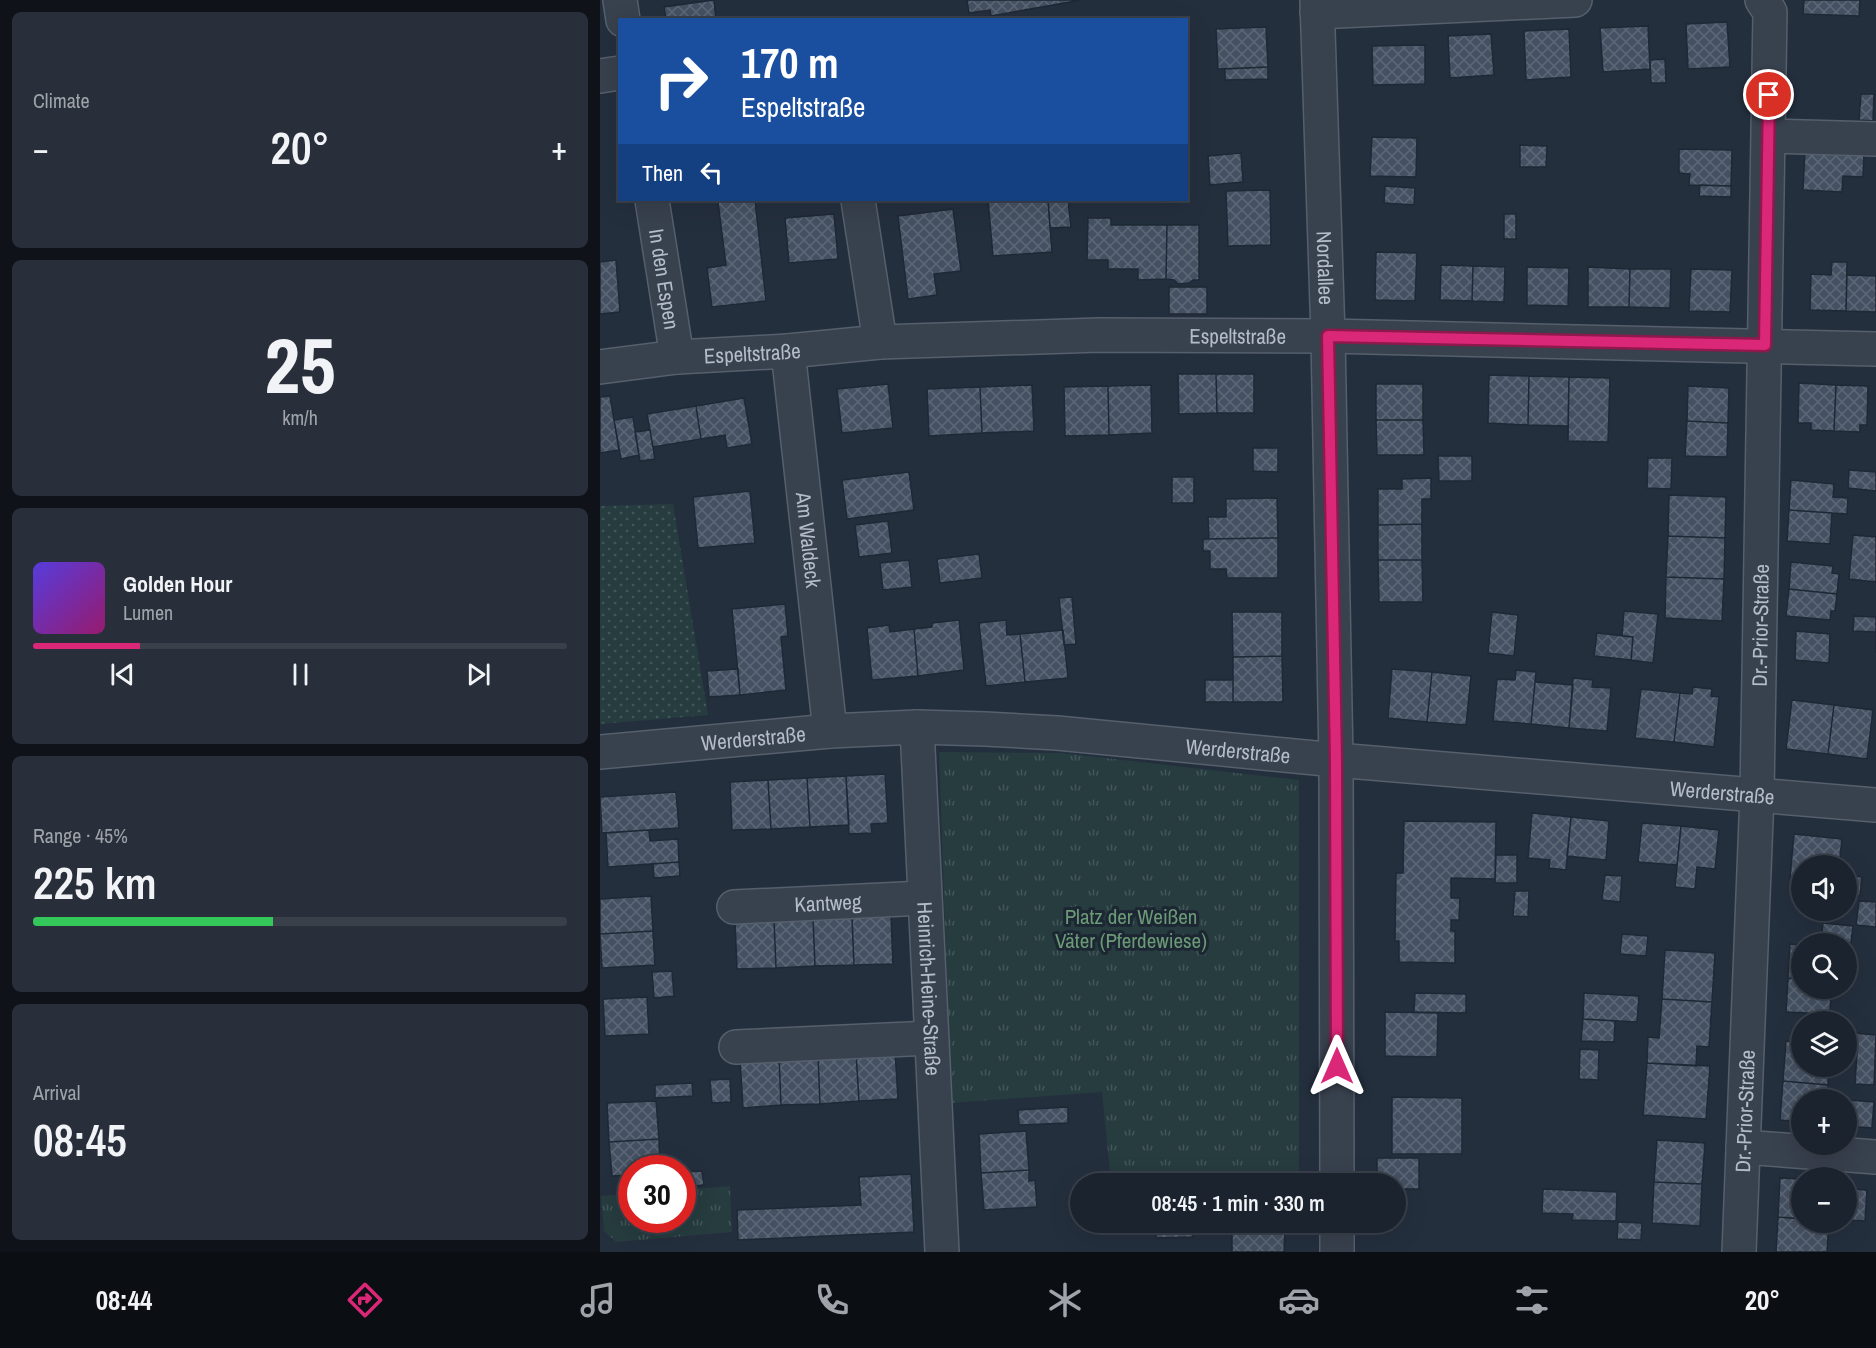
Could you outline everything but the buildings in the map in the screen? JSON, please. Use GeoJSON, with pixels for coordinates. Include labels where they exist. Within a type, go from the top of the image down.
{"type":"FeatureCollection","features":[{"type":"Feature","properties":{"kind":"street"},"geometry":{"type":"LineString","coordinates":[[620,0],[623,18]]}},
{"type":"Feature","properties":{"kind":"street"},"geometry":{"type":"LineString","coordinates":[[1317,6],[1575,0]]}},
{"type":"Feature","properties":{"kind":"street","name":"Dr.-Prior-Straße"},"geometry":{"type":"LineString","coordinates":[[1739,1252],[1757,795],[1770,12],[1762,0]]}},
{"type":"Feature","properties":{"kind":"street","name":"Nordallee"},"geometry":{"type":"LineString","coordinates":[[1317,6],[1328,336],[1336,760],[1337,1173]]}},
{"type":"Feature","properties":{"kind":"street"},"geometry":{"type":"LineString","coordinates":[[600,76],[618,73]]}},
{"type":"Feature","properties":{"kind":"street"},"geometry":{"type":"LineString","coordinates":[[1768,136],[1876,139]]}},
{"type":"Feature","properties":{"kind":"street","name":"In den Espen"},"geometry":{"type":"LineString","coordinates":[[652,201],[677,357]]}},
{"type":"Feature","properties":{"kind":"street"},"geometry":{"type":"LineString","coordinates":[[858,201],[880,342]]}},
{"type":"Feature","properties":{"kind":"street","name":"Espeltstraße"},"geometry":{"type":"LineString","coordinates":[[600,367],[677,357],[788,351],[880,342],[1099,334],[1328,336],[1765,345],[1876,350]]}},
{"type":"Feature","properties":{"kind":"street","name":"Am Waldeck"},"geometry":{"type":"LineString","coordinates":[[788,351],[830,731]]}},
{"type":"Feature","properties":{"kind":"street","name":"Werderstraße"},"geometry":{"type":"LineString","coordinates":[[600,752],[830,731],[917,727],[1057,733],[1336,760],[1876,805]]}},
{"type":"Feature","properties":{"kind":"street","name":"Heinrich-Heine-Straße"},"geometry":{"type":"LineString","coordinates":[[917,727],[942,1252]]}},
{"type":"Feature","properties":{"kind":"street","name":"Kantweg"},"geometry":{"type":"LineString","coordinates":[[734,907],[924,898]]}},
{"type":"Feature","properties":{"kind":"street"},"geometry":{"type":"LineString","coordinates":[[736,1047],[931,1038]]}},
{"type":"Feature","properties":{"kind":"street"},"geometry":{"type":"LineString","coordinates":[[1743,1147],[1876,1157]]}},
{"type":"Feature","properties":{"kind":"street"},"geometry":{"type":"LineString","coordinates":[[1337,1233],[1337,1252]]}},
{"type":"Feature","properties":{"kind":"green space"},"geometry":{"type":"Polygon","coordinates":[[[673,504],[708,715],[600,724],[600,506],[673,504]]]}},
{"type":"Feature","properties":{"kind":"green space","name":"Platz der Weißen Väter (Pferdewiese)"},"geometry":{"type":"Polygon","coordinates":[[[939,752],[1061,753],[1299,780],[1299,1173],[1110,1173],[1102,1092],[951,1103],[939,752]]]}},
{"type":"Feature","properties":{"kind":"green space"},"geometry":{"type":"Polygon","coordinates":[[[730,1186],[732,1232],[616,1242],[604,1231],[601,1196],[618,1195],[618,1233],[696,1233],[696,1189],[730,1186]]]}},
{"type":"Feature","properties":{"kind":"route"},"geometry":{"type":"LineString","coordinates":[[1337,1066],[1336,760],[1328,336],[1765,345],[1769,95]]}}]}
